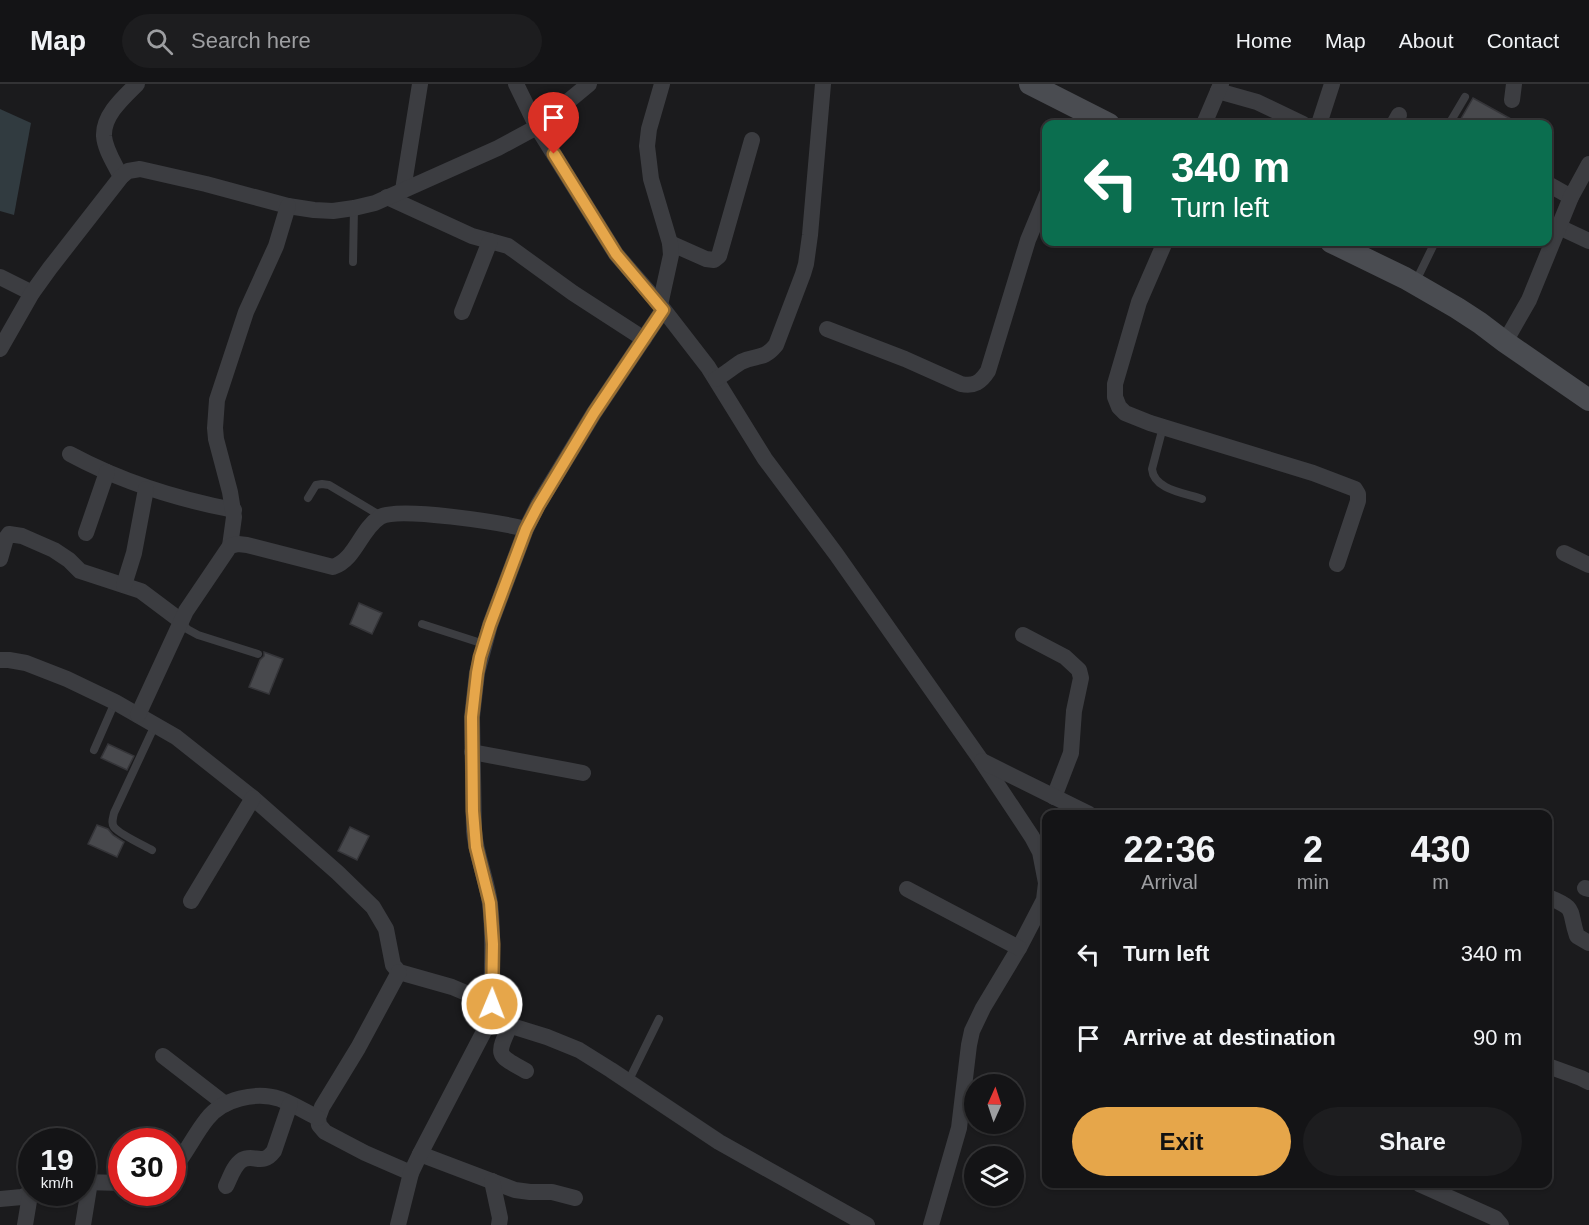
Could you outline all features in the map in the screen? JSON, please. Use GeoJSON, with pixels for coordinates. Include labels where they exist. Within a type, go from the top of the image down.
{"type":"FeatureCollection","features":[{"type":"Feature","properties":{"kind":"main road"},"geometry":{"type":"LineString","coordinates":[[1034,85],[1082,118]]}},
{"type":"Feature","properties":{"kind":"main road"},"geometry":{"type":"LineString","coordinates":[[1340,246],[1414,284],[1480,323],[1589,400]]}},
{"type":"Feature","properties":{"kind":"street"},"geometry":{"type":"LineString","coordinates":[[120,177],[107,147],[105,128],[112,111],[137,84]]}},
{"type":"Feature","properties":{"kind":"street"},"geometry":{"type":"LineString","coordinates":[[403,190],[420,84]]}},
{"type":"Feature","properties":{"kind":"street"},"geometry":{"type":"LineString","coordinates":[[516,84],[537,127],[616,254],[716,379],[765,459],[836,554],[981,760],[1032,837],[1040,852],[1042,862]]}},
{"type":"Feature","properties":{"kind":"street"},"geometry":{"type":"LineString","coordinates":[[0,349],[32,293],[50,267],[120,177],[128,171],[140,169],[288,206],[333,211],[354,208],[375,203],[498,148],[537,127],[589,84]]}},
{"type":"Feature","properties":{"kind":"street"},"geometry":{"type":"LineString","coordinates":[[398,1225],[411,1173],[492,1010],[491,912],[476,847],[472,752],[474,692],[484,644],[526,529],[538,506],[594,413],[644,339],[661,308],[671,255],[670,243],[651,179],[647,146],[649,129],[662,84]]}},
{"type":"Feature","properties":{"kind":"street"},"geometry":{"type":"LineString","coordinates":[[716,379],[744,361],[769,353],[776,345],[799,285],[809,250],[823,84]]}},
{"type":"Feature","properties":{"kind":"street"},"geometry":{"type":"LineString","coordinates":[[1321,120],[1332,84]]}},
{"type":"Feature","properties":{"kind":"street"},"geometry":{"type":"LineString","coordinates":[[1206,120],[1219,87],[1295,120]]}},
{"type":"Feature","properties":{"kind":"street"},"geometry":{"type":"LineString","coordinates":[[670,243],[706,259],[714,260],[719,256],[752,141]]}},
{"type":"Feature","properties":{"kind":"street"},"geometry":{"type":"LineString","coordinates":[[1552,244],[1571,197],[1589,164]]}},
{"type":"Feature","properties":{"kind":"street"},"geometry":{"type":"LineString","coordinates":[[1552,186],[1571,197]]}},
{"type":"Feature","properties":{"kind":"street"},"geometry":{"type":"LineString","coordinates":[[387,197],[472,236],[508,246],[555,282],[644,339]]}},
{"type":"Feature","properties":{"kind":"street"},"geometry":{"type":"LineString","coordinates":[[138,715],[181,621],[230,546],[234,510],[216,439],[217,400],[246,312],[276,246],[288,206]]}},
{"type":"Feature","properties":{"kind":"street"},"geometry":{"type":"LineString","coordinates":[[827,329],[962,384],[975,385],[988,372],[1028,240],[1042,206]]}},
{"type":"Feature","properties":{"kind":"street"},"geometry":{"type":"LineString","coordinates":[[1559,227],[1589,241]]}},
{"type":"Feature","properties":{"kind":"street"},"geometry":{"type":"LineString","coordinates":[[462,312],[490,241]]}},
{"type":"Feature","properties":{"kind":"street"},"geometry":{"type":"LineString","coordinates":[[1163,246],[1139,302],[1115,384],[1115,397],[1119,407],[1125,413],[1164,427],[1313,473],[1355,489],[1358,501],[1337,564]]}},
{"type":"Feature","properties":{"kind":"street"},"geometry":{"type":"LineString","coordinates":[[1505,342],[1529,300],[1551,246]]}},
{"type":"Feature","properties":{"kind":"street"},"geometry":{"type":"LineString","coordinates":[[0,277],[32,293]]}},
{"type":"Feature","properties":{"kind":"street"},"geometry":{"type":"LineString","coordinates":[[70,454],[146,489],[234,510]]}},
{"type":"Feature","properties":{"kind":"street"},"geometry":{"type":"LineString","coordinates":[[86,533],[107,472]]}},
{"type":"Feature","properties":{"kind":"street"},"geometry":{"type":"LineString","coordinates":[[124,585],[134,553],[146,489]]}},
{"type":"Feature","properties":{"kind":"street"},"geometry":{"type":"LineString","coordinates":[[230,546],[247,545],[333,567],[347,559],[369,528],[381,516],[390,514],[461,518],[526,529]]}},
{"type":"Feature","properties":{"kind":"street"},"geometry":{"type":"LineString","coordinates":[[0,559],[6,538],[9,534],[15,534],[54,550],[80,571],[147,595],[181,621]]}},
{"type":"Feature","properties":{"kind":"street"},"geometry":{"type":"LineString","coordinates":[[1564,553],[1589,565]]}},
{"type":"Feature","properties":{"kind":"street"},"geometry":{"type":"LineString","coordinates":[[1023,634],[1065,657],[1079,670],[1081,678],[1074,711],[1071,753],[1054,797]]}},
{"type":"Feature","properties":{"kind":"street"},"geometry":{"type":"LineString","coordinates":[[0,660],[26,663],[67,679],[116,702],[176,737],[253,798],[373,907],[386,929],[393,965],[399,972],[452,987],[492,1010],[499,1022],[564,1043],[592,1058],[718,1142],[867,1225]]}},
{"type":"Feature","properties":{"kind":"street"},"geometry":{"type":"LineString","coordinates":[[472,752],[583,773]]}},
{"type":"Feature","properties":{"kind":"street"},"geometry":{"type":"LineString","coordinates":[[981,760],[1081,810]]}},
{"type":"Feature","properties":{"kind":"street"},"geometry":{"type":"LineString","coordinates":[[191,901],[253,798]]}},
{"type":"Feature","properties":{"kind":"street"},"geometry":{"type":"LineString","coordinates":[[907,890],[1019,948]]}},
{"type":"Feature","properties":{"kind":"street"},"geometry":{"type":"LineString","coordinates":[[1552,899],[1571,910],[1577,936],[1589,943]]}},
{"type":"Feature","properties":{"kind":"street"},"geometry":{"type":"LineString","coordinates":[[931,1225],[959,1128],[972,1031],[1042,904]]}},
{"type":"Feature","properties":{"kind":"street"},"geometry":{"type":"LineString","coordinates":[[399,972],[358,1048],[322,1107],[318,1118],[319,1125],[325,1132],[411,1173]]}},
{"type":"Feature","properties":{"kind":"street"},"geometry":{"type":"LineString","coordinates":[[510,1026],[500,1049],[501,1054],[504,1059],[526,1071]]}},
{"type":"Feature","properties":{"kind":"street"},"geometry":{"type":"LineString","coordinates":[[163,1056],[225,1104]]}},
{"type":"Feature","properties":{"kind":"street"},"geometry":{"type":"LineString","coordinates":[[1552,1067],[1589,1082]]}},
{"type":"Feature","properties":{"kind":"street"},"geometry":{"type":"LineString","coordinates":[[186,1149],[214,1110],[240,1099],[258,1096],[271,1097],[318,1118]]}},
{"type":"Feature","properties":{"kind":"street"},"geometry":{"type":"LineString","coordinates":[[226,1186],[241,1161],[247,1158],[263,1160],[269,1157],[277,1143],[290,1104]]}},
{"type":"Feature","properties":{"kind":"street"},"geometry":{"type":"LineString","coordinates":[[420,1154],[515,1190],[552,1191],[575,1198]]}},
{"type":"Feature","properties":{"kind":"street"},"geometry":{"type":"LineString","coordinates":[[492,1181],[500,1218],[499,1225]]}},
{"type":"Feature","properties":{"kind":"street"},"geometry":{"type":"LineString","coordinates":[[1428,1188],[1495,1218],[1501,1225]]}},
{"type":"Feature","properties":{"kind":"street"},"geometry":{"type":"LineString","coordinates":[[0,1199],[18,1197]]}},
{"type":"Feature","properties":{"kind":"street"},"geometry":{"type":"LineString","coordinates":[[25,1225],[29,1206]]}},
{"type":"Feature","properties":{"kind":"street"},"geometry":{"type":"LineString","coordinates":[[83,1225],[84,1206]]}},
{"type":"Feature","properties":{"kind":"lane"},"geometry":{"type":"LineString","coordinates":[[1451,120],[1465,97]]}},
{"type":"Feature","properties":{"kind":"lane"},"geometry":{"type":"LineString","coordinates":[[352,262],[354,208]]}},
{"type":"Feature","properties":{"kind":"lane"},"geometry":{"type":"LineString","coordinates":[[1414,284],[1433,246]]}},
{"type":"Feature","properties":{"kind":"lane"},"geometry":{"type":"LineString","coordinates":[[1164,427],[1152,469],[1153,475],[1165,487],[1202,499]]}},
{"type":"Feature","properties":{"kind":"lane"},"geometry":{"type":"LineString","coordinates":[[308,498],[316,484],[329,485],[381,516]]}},
{"type":"Feature","properties":{"kind":"lane"},"geometry":{"type":"LineString","coordinates":[[181,621],[191,632],[258,654]]}},
{"type":"Feature","properties":{"kind":"lane"},"geometry":{"type":"LineString","coordinates":[[422,624],[484,644]]}},
{"type":"Feature","properties":{"kind":"lane"},"geometry":{"type":"LineString","coordinates":[[94,750],[116,702]]}},
{"type":"Feature","properties":{"kind":"lane"},"geometry":{"type":"LineString","coordinates":[[152,850],[113,827],[112,821],[155,725]]}},
{"type":"Feature","properties":{"kind":"lane"},"geometry":{"type":"LineString","coordinates":[[627,1082],[659,1019]]}},
{"type":"Feature","properties":{"kind":"shaded area"},"geometry":{"type":"Polygon","coordinates":[[[0,109],[31,123],[14,215],[0,211],[0,109]]]}},
{"type":"Feature","properties":{"kind":"building"},"geometry":{"type":"Polygon","coordinates":[[[1473,98],[1513,120],[1460,120],[1473,98]]]}},
{"type":"Feature","properties":{"kind":"building"},"geometry":{"type":"Polygon","coordinates":[[[359,603],[382,613],[372,634],[350,624],[359,603]]]}},
{"type":"Feature","properties":{"kind":"building"},"geometry":{"type":"Polygon","coordinates":[[[264,652],[283,659],[269,694],[249,687],[264,652]]]}},
{"type":"Feature","properties":{"kind":"building"},"geometry":{"type":"Polygon","coordinates":[[[108,744],[134,756],[127,770],[101,758],[108,744]]]}},
{"type":"Feature","properties":{"kind":"building"},"geometry":{"type":"Polygon","coordinates":[[[97,825],[108,829],[124,842],[117,857],[88,844],[97,825]]]}},
{"type":"Feature","properties":{"kind":"building"},"geometry":{"type":"Polygon","coordinates":[[[350,827],[369,836],[357,860],[338,851],[350,827]]]}},
{"type":"Feature","properties":{"kind":"route"},"geometry":{"type":"LineString","coordinates":[[492,1004],[493,944],[490,903],[476,847],[473,811],[471,734],[480,657],[526,529],[538,506],[594,413],[663,310],[616,254],[554,154]]}}]}
